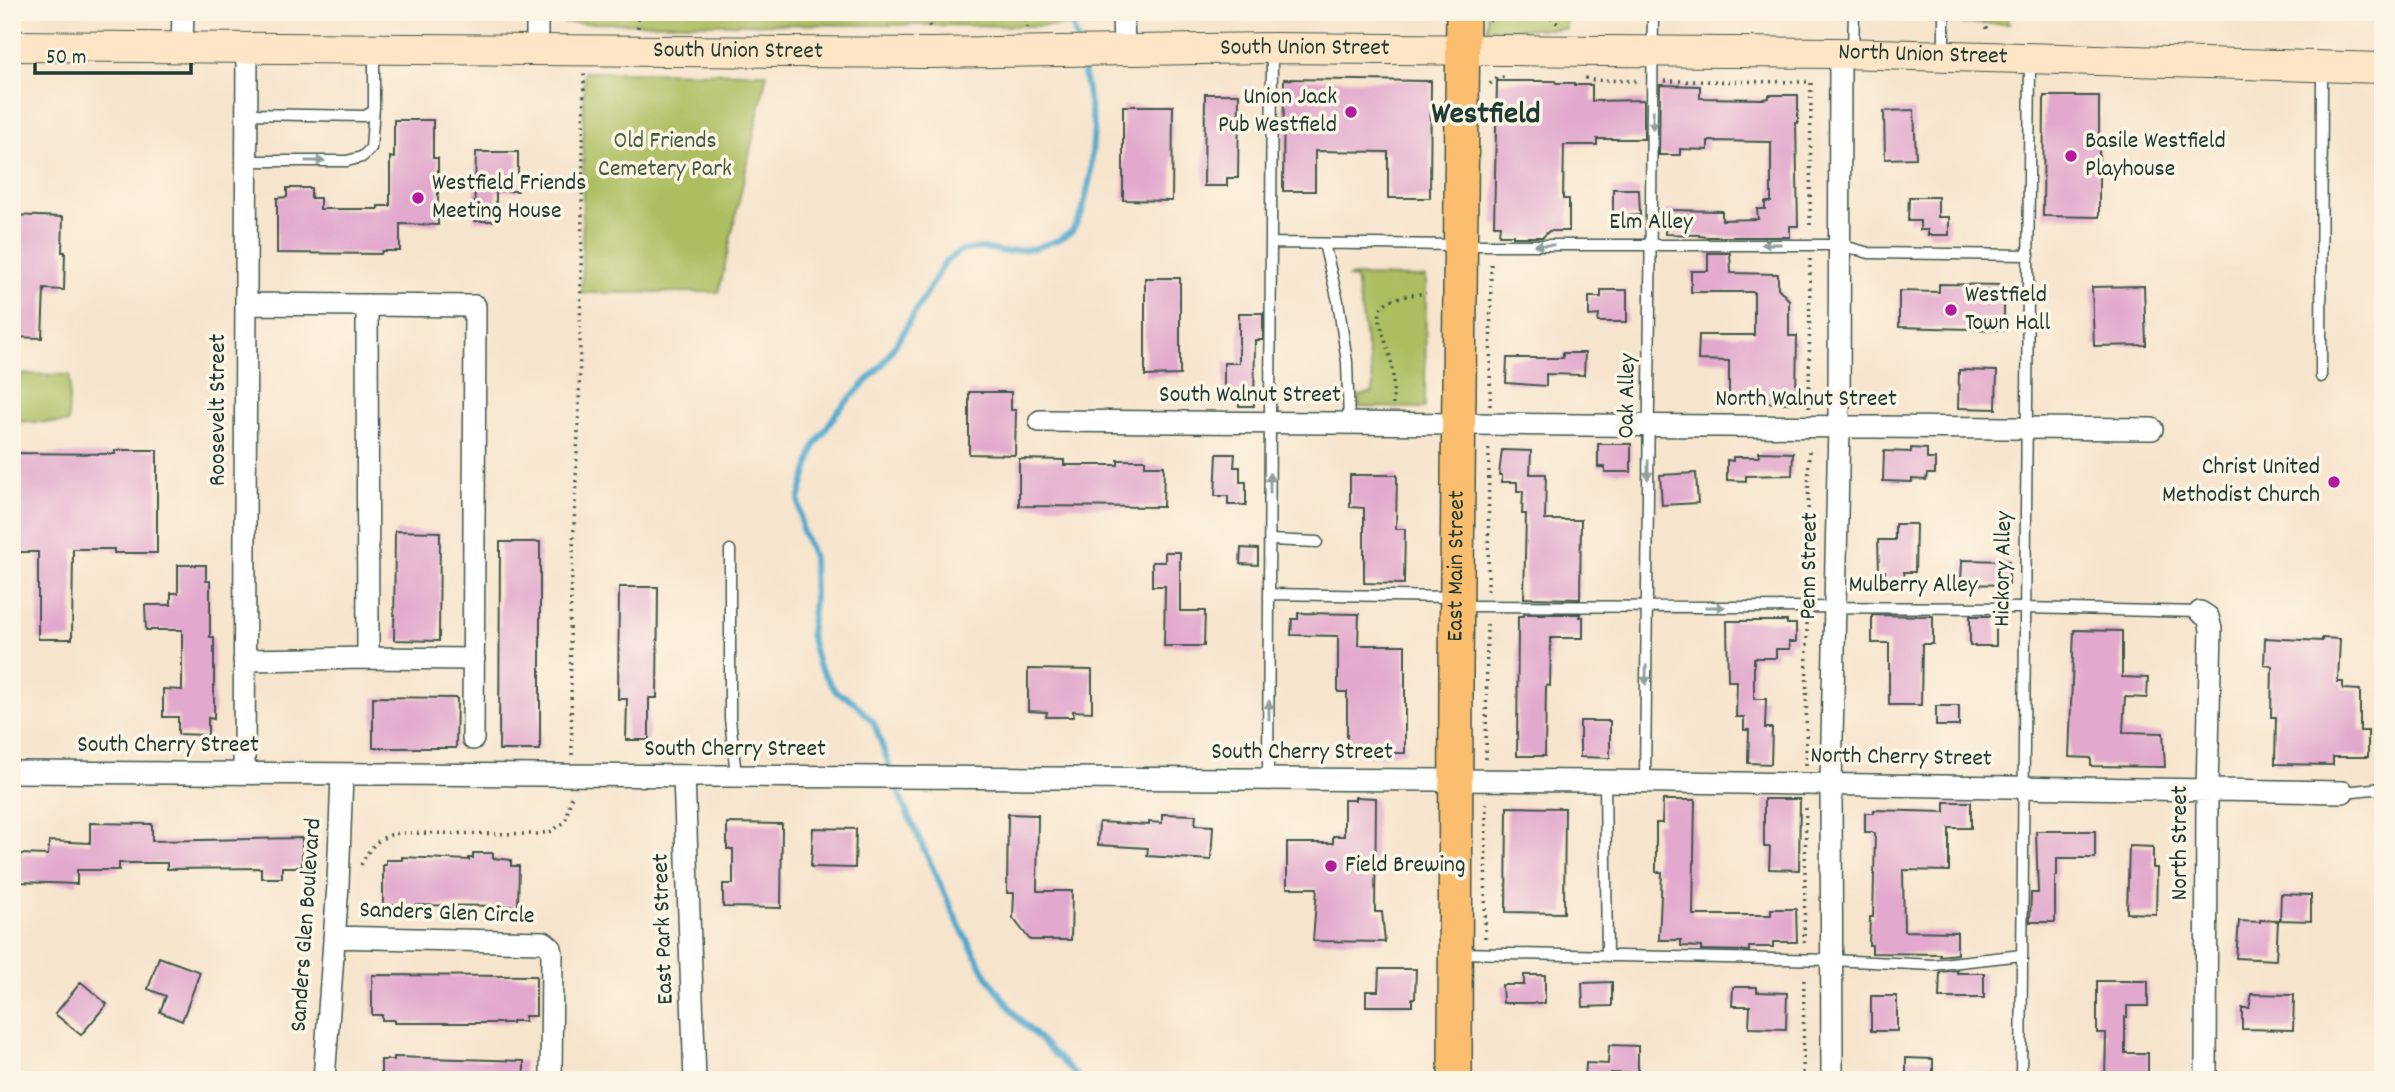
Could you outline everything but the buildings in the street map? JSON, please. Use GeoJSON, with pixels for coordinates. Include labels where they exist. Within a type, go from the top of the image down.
{"type":"FeatureCollection","features":[{"type":"Feature","properties":{"kind":"main road","name":"East Main Street"},"geometry":{"type":"LineString","coordinates":[[1455,1080],[1463,50],[1476,17]]}},
{"type":"Feature","properties":{"kind":"street"},"geometry":{"type":"LineString","coordinates":[[182,47],[183,12]]}},
{"type":"Feature","properties":{"kind":"street"},"geometry":{"type":"LineString","coordinates":[[537,12],[537,50]]}},
{"type":"Feature","properties":{"kind":"street"},"geometry":{"type":"LineString","coordinates":[[1113,50],[1123,12]]}},
{"type":"Feature","properties":{"kind":"street","name":"South Union Street"},"geometry":{"type":"LineString","coordinates":[[12,46],[932,53],[1272,48],[1463,50]]}},
{"type":"Feature","properties":{"kind":"street","name":"Roosevelt Street"},"geometry":{"type":"LineString","coordinates":[[244,773],[247,48]]}},
{"type":"Feature","properties":{"kind":"street","name":"North Union Street"},"geometry":{"type":"LineString","coordinates":[[1463,50],[1847,54],[2383,68]]}},
{"type":"Feature","properties":{"kind":"street","name":"Penn Street"},"geometry":{"type":"LineString","coordinates":[[1832,1080],[1831,783],[1840,245],[1847,54]]}},
{"type":"Feature","properties":{"kind":"street"},"geometry":{"type":"LineString","coordinates":[[246,304],[475,306],[473,739]]}},
{"type":"Feature","properties":{"kind":"street"},"geometry":{"type":"LineString","coordinates":[[367,305],[368,658]]}},
{"type":"Feature","properties":{"kind":"street","name":"South Walnut Street"},"geometry":{"type":"LineString","coordinates":[[1040,421],[1460,423]]}},
{"type":"Feature","properties":{"kind":"street","name":"North Walnut Street"},"geometry":{"type":"LineString","coordinates":[[1460,423],[2152,429]]}},
{"type":"Feature","properties":{"kind":"street","name":"North Street"},"geometry":{"type":"LineString","coordinates":[[2200,612],[2208,617],[2211,623],[2207,789],[2206,1080]]}},
{"type":"Feature","properties":{"kind":"street"},"geometry":{"type":"LineString","coordinates":[[244,660],[474,659]]}},
{"type":"Feature","properties":{"kind":"street","name":"South Cherry Street"},"geometry":{"type":"LineString","coordinates":[[12,772],[1457,780]]}},
{"type":"Feature","properties":{"kind":"street","name":"Sanders Glen Boulevard"},"geometry":{"type":"LineString","coordinates":[[324,1080],[338,885],[342,774]]}},
{"type":"Feature","properties":{"kind":"street","name":"East Park Street"},"geometry":{"type":"LineString","coordinates":[[684,776],[695,1080]]}},
{"type":"Feature","properties":{"kind":"street","name":"North Cherry Street"},"geometry":{"type":"LineString","coordinates":[[1457,780],[2343,792]]}},
{"type":"Feature","properties":{"kind":"street","name":"Sanders Glen Circle"},"geometry":{"type":"LineString","coordinates":[[334,937],[544,942],[551,948],[552,954],[551,1080]]}},
{"type":"Feature","properties":{"kind":"lane","name":"Oak Alley"},"geometry":{"type":"LineString","coordinates":[[1645,781],[1653,12]]}},
{"type":"Feature","properties":{"kind":"lane"},"geometry":{"type":"LineString","coordinates":[[1847,54],[1854,12]]}},
{"type":"Feature","properties":{"kind":"lane"},"geometry":{"type":"LineString","coordinates":[[1944,12],[1944,56]]}},
{"type":"Feature","properties":{"kind":"lane"},"geometry":{"type":"LineString","coordinates":[[1268,779],[1272,48]]}},
{"type":"Feature","properties":{"kind":"lane"},"geometry":{"type":"LineString","coordinates":[[246,161],[348,161],[362,157],[370,148],[374,107],[374,49]]}},
{"type":"Feature","properties":{"kind":"lane","name":"Hickory Alley"},"geometry":{"type":"LineString","coordinates":[[2021,1080],[2029,58]]}},
{"type":"Feature","properties":{"kind":"lane"},"geometry":{"type":"LineString","coordinates":[[2321,377],[2322,67]]}},
{"type":"Feature","properties":{"kind":"lane"},"geometry":{"type":"LineString","coordinates":[[247,114],[365,116],[372,112]]}},
{"type":"Feature","properties":{"kind":"lane","name":"Elm Alley"},"geometry":{"type":"LineString","coordinates":[[1273,243],[1840,245],[1869,253],[2029,255]]}},
{"type":"Feature","properties":{"kind":"lane"},"geometry":{"type":"LineString","coordinates":[[1324,244],[1338,301],[1347,362],[1349,422]]}},
{"type":"Feature","properties":{"kind":"lane"},"geometry":{"type":"LineString","coordinates":[[1270,540],[1317,542]]}},
{"type":"Feature","properties":{"kind":"lane"},"geometry":{"type":"LineString","coordinates":[[730,550],[730,718],[736,776]]}},
{"type":"Feature","properties":{"kind":"lane","name":"Mulberry Alley"},"geometry":{"type":"LineString","coordinates":[[1269,594],[1646,607],[2025,608],[2200,612]]}},
{"type":"Feature","properties":{"kind":"lane"},"geometry":{"type":"LineString","coordinates":[[1605,781],[1607,956]]}},
{"type":"Feature","properties":{"kind":"lane"},"geometry":{"type":"LineString","coordinates":[[2343,792],[2383,788]]}},
{"type":"Feature","properties":{"kind":"lane"},"geometry":{"type":"LineString","coordinates":[[1456,953],[1804,959],[1933,965],[2022,955]]}},
{"type":"Feature","properties":{"kind":"path"},"geometry":{"type":"LineString","coordinates":[[638,12],[638,29]]}},
{"type":"Feature","properties":{"kind":"path"},"geometry":{"type":"LineString","coordinates":[[1026,12],[1027,28]]}},
{"type":"Feature","properties":{"kind":"path"},"geometry":{"type":"LineString","coordinates":[[1476,17],[1498,12]]}},
{"type":"Feature","properties":{"kind":"path"},"geometry":{"type":"LineString","coordinates":[[1546,12],[1562,28]]}},
{"type":"Feature","properties":{"kind":"path"},"geometry":{"type":"LineString","coordinates":[[1986,29],[1987,12]]}},
{"type":"Feature","properties":{"kind":"path"},"geometry":{"type":"LineString","coordinates":[[338,885],[355,886],[369,849],[390,834],[537,834],[550,832],[565,822],[568,815],[573,775],[570,621],[580,394],[583,72]]}},
{"type":"Feature","properties":{"kind":"path"},"geometry":{"type":"LineString","coordinates":[[1393,410],[1392,368],[1380,328],[1381,311],[1387,302],[1396,297],[1426,293]]}},
{"type":"Feature","properties":{"kind":"path"},"geometry":{"type":"LineString","coordinates":[[1803,1080],[1809,439]]}},
{"type":"Feature","properties":{"kind":"green space"},"geometry":{"type":"Polygon","coordinates":[[[564,12],[1100,12],[1100,26],[564,23],[564,12]]]}},
{"type":"Feature","properties":{"kind":"green space"},"geometry":{"type":"Polygon","coordinates":[[[1487,12],[1566,12],[1566,29],[1487,29],[1487,12]]]}},
{"type":"Feature","properties":{"kind":"green space"},"geometry":{"type":"Polygon","coordinates":[[[1961,12],[2006,12],[2009,24],[1962,24],[1961,12]]]}},
{"type":"Feature","properties":{"kind":"green space","name":"Old Friends Cemetery Park"},"geometry":{"type":"Polygon","coordinates":[[[584,72],[767,73],[719,292],[582,293],[584,72]]]}},
{"type":"Feature","properties":{"kind":"green space"},"geometry":{"type":"Polygon","coordinates":[[[1426,277],[1425,408],[1359,407],[1359,396],[1373,393],[1373,383],[1356,279],[1348,278],[1426,277]]]}},
{"type":"Feature","properties":{"kind":"green space"},"geometry":{"type":"Polygon","coordinates":[[[12,374],[70,375],[68,423],[12,421],[12,374]]]}},
{"type":"Feature","properties":{"kind":"waterway"},"geometry":{"type":"LineString","coordinates":[[1069,12],[1078,44]]}},
{"type":"Feature","properties":{"kind":"waterway"},"geometry":{"type":"LineString","coordinates":[[1081,58],[1094,128],[1090,178],[1082,213],[1072,231],[1058,240],[1035,248],[1005,252],[982,248],[960,251],[945,262],[882,365],[837,412],[814,447],[799,500],[802,530],[813,557],[814,600],[810,634],[818,664],[836,692],[852,700],[874,723],[903,804],[960,927],[988,978],[1017,1017],[1081,1080]]}},
{"type":"Feature","properties":{"kind":"place","name":"Union Jack Pub Westfield"},"geometry":{"type":"Point","coordinates":[1351,112]}},
{"type":"Feature","properties":{"kind":"place","name":"Basile Westfield Playhouse"},"geometry":{"type":"Point","coordinates":[2071,156]}},
{"type":"Feature","properties":{"kind":"place","name":"Westfield Friends Meeting House"},"geometry":{"type":"Point","coordinates":[418,198]}},
{"type":"Feature","properties":{"kind":"place","name":"Westfield Town Hall"},"geometry":{"type":"Point","coordinates":[1951,310]}},
{"type":"Feature","properties":{"kind":"place","name":"Christ United Methodist Church"},"geometry":{"type":"Point","coordinates":[2334,482]}},
{"type":"Feature","properties":{"kind":"place","name":"Field Brewing"},"geometry":{"type":"Point","coordinates":[1331,866]}},
{"type":"Feature","properties":{"kind":"district","name":"Westfield"},"geometry":{"type":"Point","coordinates":[1486,116]}}]}
